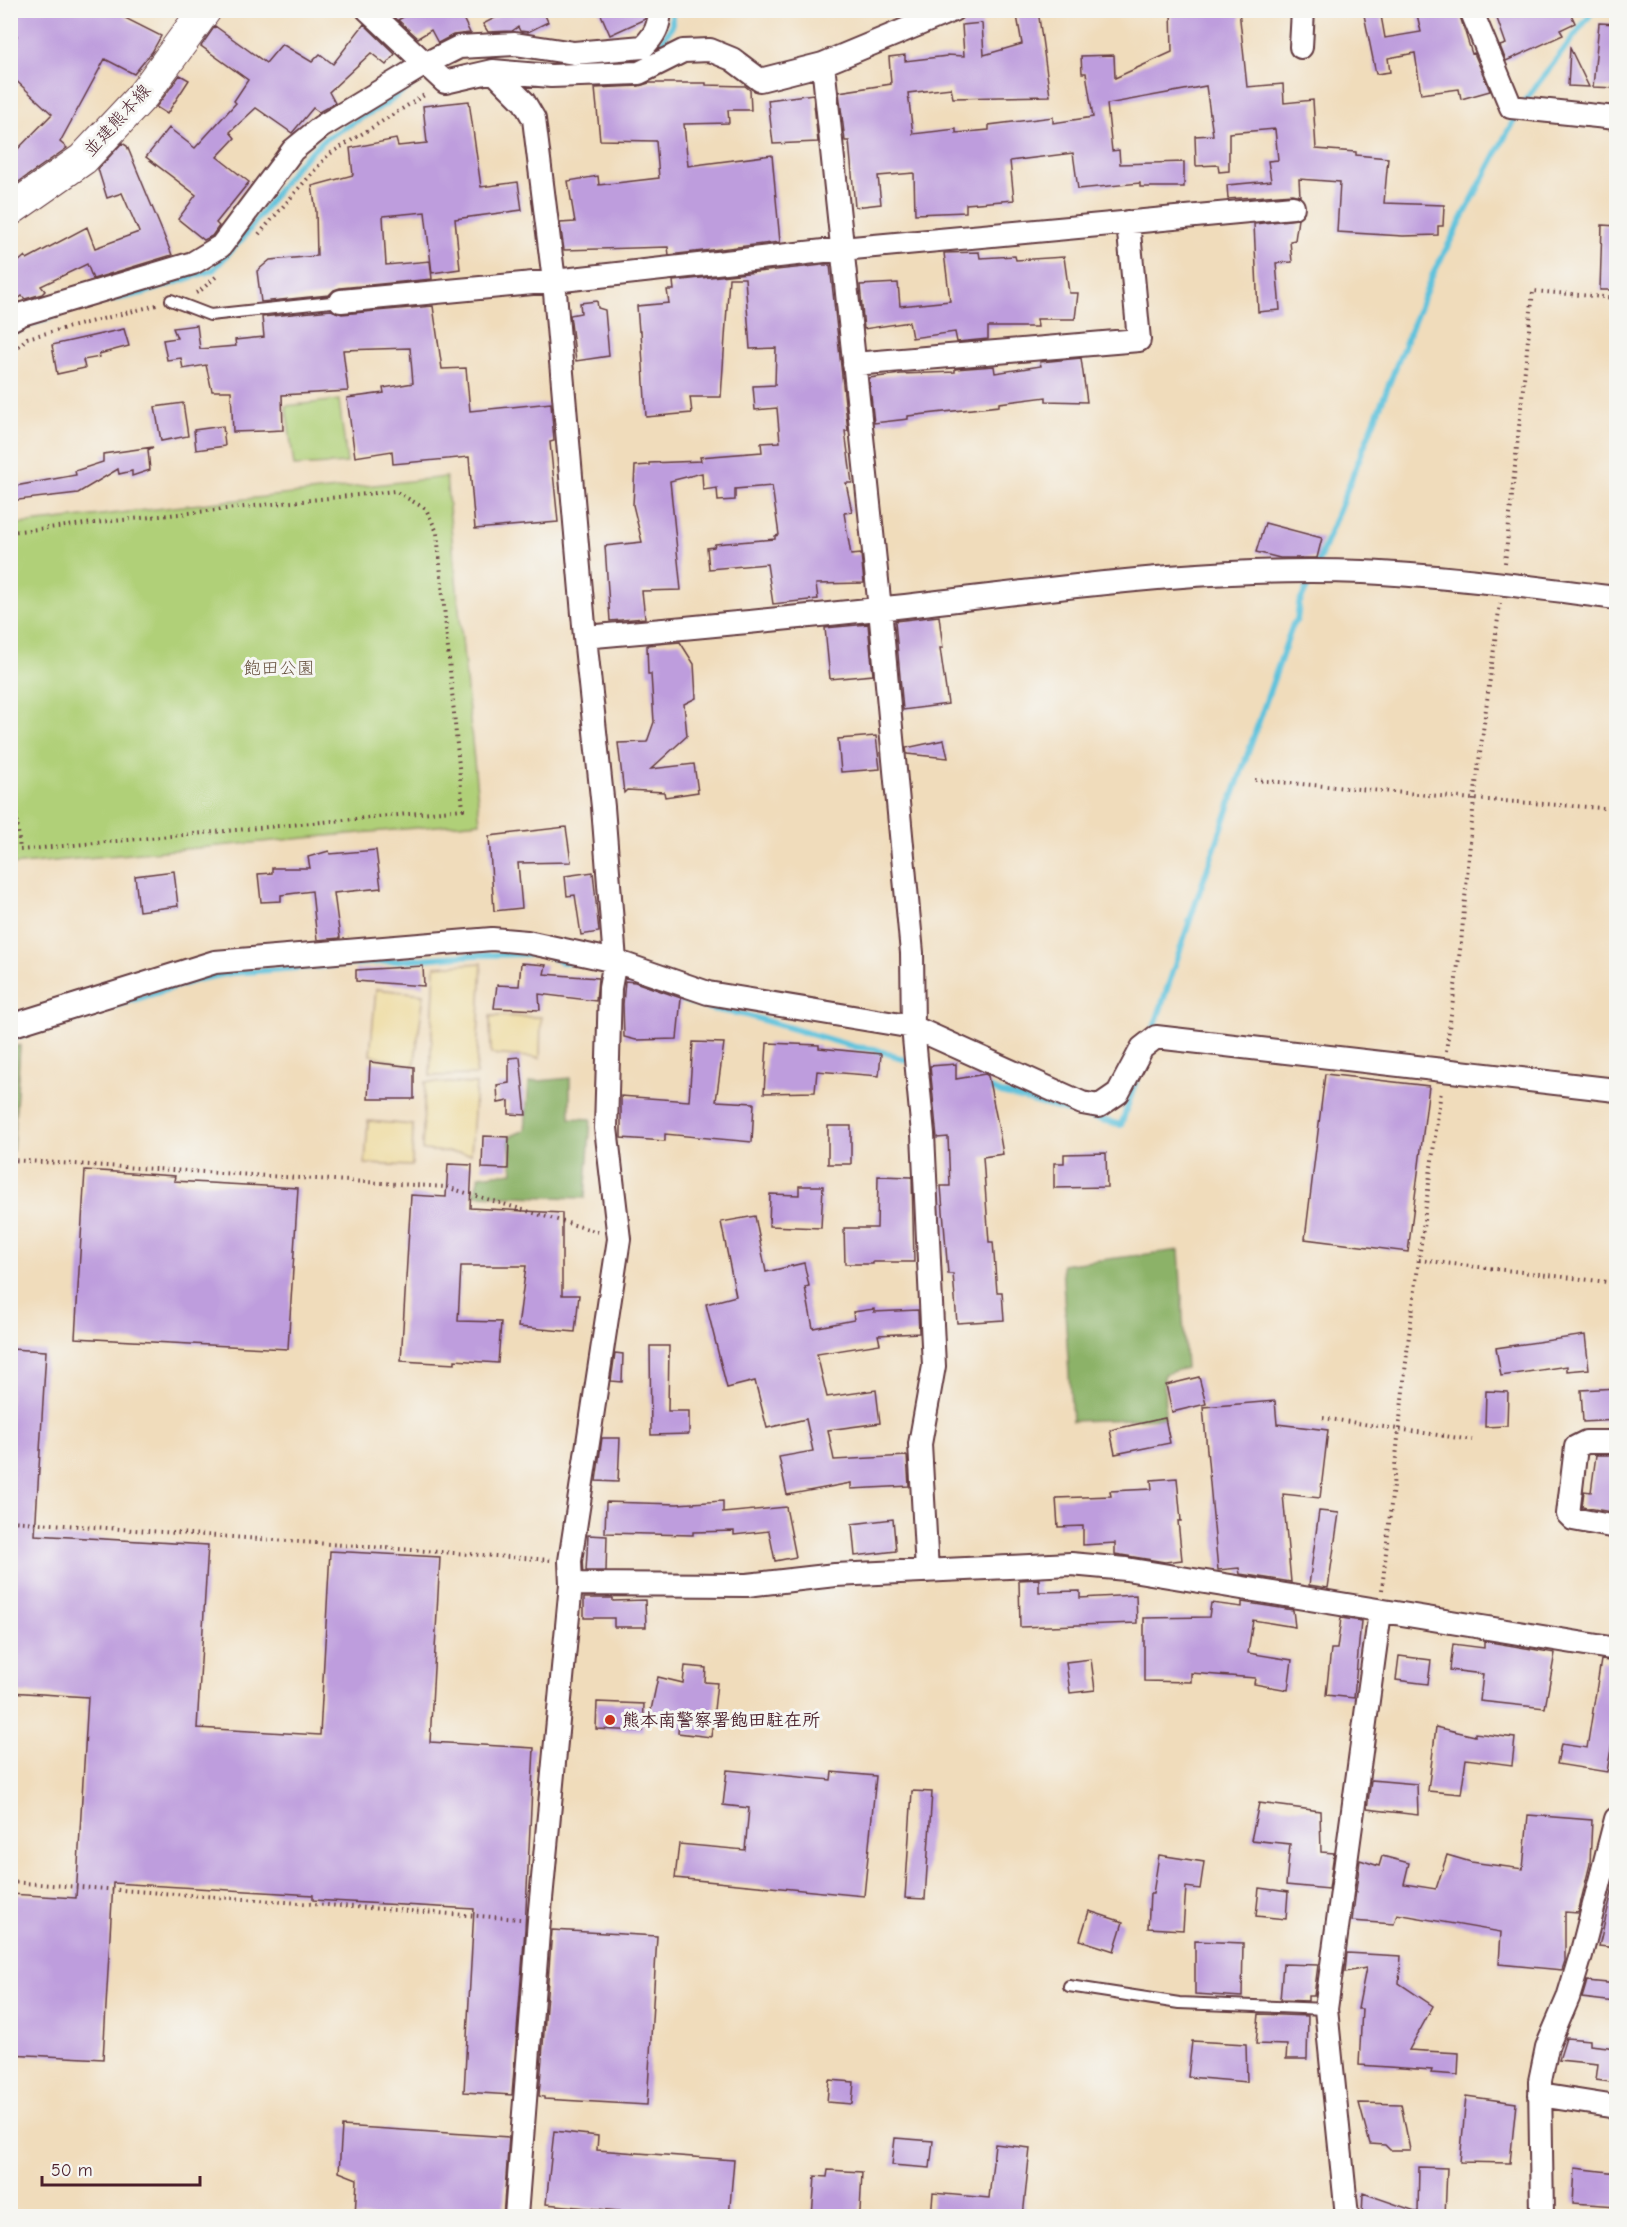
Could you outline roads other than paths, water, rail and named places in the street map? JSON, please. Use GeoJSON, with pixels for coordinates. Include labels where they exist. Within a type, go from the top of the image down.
{"type":"FeatureCollection","features":[{"type":"Feature","properties":{"kind":"main road","name":"並建熊本線"},"geometry":{"type":"LineString","coordinates":[[10,210],[83,159],[143,95],[205,10]]}},
{"type":"Feature","properties":{"kind":"street"},"geometry":{"type":"LineString","coordinates":[[368,10],[445,82],[494,71],[552,76],[639,73],[683,51],[710,50],[732,59],[760,80],[823,64],[953,10]]}},
{"type":"Feature","properties":{"kind":"street"},"geometry":{"type":"LineString","coordinates":[[10,320],[22,314],[193,263],[221,246],[293,150],[321,127],[425,64],[459,47],[515,44],[574,53],[643,47],[654,36],[659,24],[660,10]]}},
{"type":"Feature","properties":{"kind":"street"},"geometry":{"type":"LineString","coordinates":[[1301,48],[1303,10]]}},
{"type":"Feature","properties":{"kind":"street"},"geometry":{"type":"LineString","coordinates":[[1471,10],[1511,107],[1617,118]]}},
{"type":"Feature","properties":{"kind":"street"},"geometry":{"type":"LineString","coordinates":[[823,64],[880,609],[912,953],[913,1027],[923,1134],[934,1365],[920,1444],[927,1570]]}},
{"type":"Feature","properties":{"kind":"street"},"geometry":{"type":"LineString","coordinates":[[494,71],[524,102],[534,119],[554,281],[585,638],[603,807],[615,961],[610,988],[606,1128],[619,1239],[570,1562],[571,1584],[539,1920],[516,2217]]}},
{"type":"Feature","properties":{"kind":"street"},"geometry":{"type":"LineString","coordinates":[[341,301],[554,281],[842,249],[1293,207]]}},
{"type":"Feature","properties":{"kind":"street"},"geometry":{"type":"LineString","coordinates":[[854,364],[1139,340],[1128,222]]}},
{"type":"Feature","properties":{"kind":"street"},"geometry":{"type":"LineString","coordinates":[[585,638],[880,609],[1135,579],[1274,572],[1363,572],[1503,583],[1617,598]]}},
{"type":"Feature","properties":{"kind":"street"},"geometry":{"type":"LineString","coordinates":[[10,1026],[215,962],[492,939],[527,942],[615,961],[708,993],[913,1027],[1082,1103],[1099,1106],[1118,1093],[1142,1048],[1156,1037],[1617,1090]]}},
{"type":"Feature","properties":{"kind":"street"},"geometry":{"type":"LineString","coordinates":[[1617,1442],[1586,1442],[1576,1447],[1568,1515],[1573,1519],[1617,1527]]}},
{"type":"Feature","properties":{"kind":"street"},"geometry":{"type":"LineString","coordinates":[[571,1584],[747,1585],[835,1575],[1071,1564],[1126,1569],[1617,1649]]}},
{"type":"Feature","properties":{"kind":"street"},"geometry":{"type":"LineString","coordinates":[[1347,2217],[1326,2009],[1380,1612]]}},
{"type":"Feature","properties":{"kind":"street"},"geometry":{"type":"LineString","coordinates":[[1542,2217],[1540,2081],[1547,2047],[1568,1998],[1617,1819]]}},
{"type":"Feature","properties":{"kind":"street"},"geometry":{"type":"LineString","coordinates":[[1540,2095],[1617,2108]]}},
{"type":"Feature","properties":{"kind":"lane"},"geometry":{"type":"LineString","coordinates":[[171,300],[210,315],[341,301]]}},
{"type":"Feature","properties":{"kind":"lane"},"geometry":{"type":"LineString","coordinates":[[1069,1986],[1179,2004],[1326,2009]]}},
{"type":"Feature","properties":{"kind":"waterway"},"geometry":{"type":"LineString","coordinates":[[661,43],[672,26],[672,10]]}},
{"type":"Feature","properties":{"kind":"waterway"},"geometry":{"type":"LineString","coordinates":[[1523,103],[1594,10]]}},
{"type":"Feature","properties":{"kind":"waterway"},"geometry":{"type":"LineString","coordinates":[[97,303],[147,292],[213,270],[244,237],[296,166],[325,139],[384,105],[413,84]]}},
{"type":"Feature","properties":{"kind":"waterway"},"geometry":{"type":"LineString","coordinates":[[1317,565],[1432,276],[1518,112]]}},
{"type":"Feature","properties":{"kind":"waterway"},"geometry":{"type":"LineString","coordinates":[[10,334],[59,314]]}},
{"type":"Feature","properties":{"kind":"waterway"},"geometry":{"type":"LineString","coordinates":[[1152,1034],[1293,624],[1297,620],[1299,604],[1313,575]]}},
{"type":"Feature","properties":{"kind":"waterway"},"geometry":{"type":"LineString","coordinates":[[10,1039],[200,979],[231,973],[474,955],[535,954]]}},
{"type":"Feature","properties":{"kind":"waterway"},"geometry":{"type":"LineString","coordinates":[[551,957],[562,962],[576,963]]}},
{"type":"Feature","properties":{"kind":"waterway"},"geometry":{"type":"LineString","coordinates":[[675,998],[711,1009],[746,1015],[855,1047],[875,1049],[911,1062]]}},
{"type":"Feature","properties":{"kind":"waterway"},"geometry":{"type":"LineString","coordinates":[[983,1086],[1001,1093],[1121,1125],[1136,1081]]}},
{"type":"Feature","properties":{"kind":"place","name":"熊本南警察署飽田駐在所"},"geometry":{"type":"Point","coordinates":[610,1720]}},
{"type":"Feature","properties":{"kind":"park label","name":"飽田公園"},"geometry":{"type":"Point","coordinates":[279,668]}}]}
